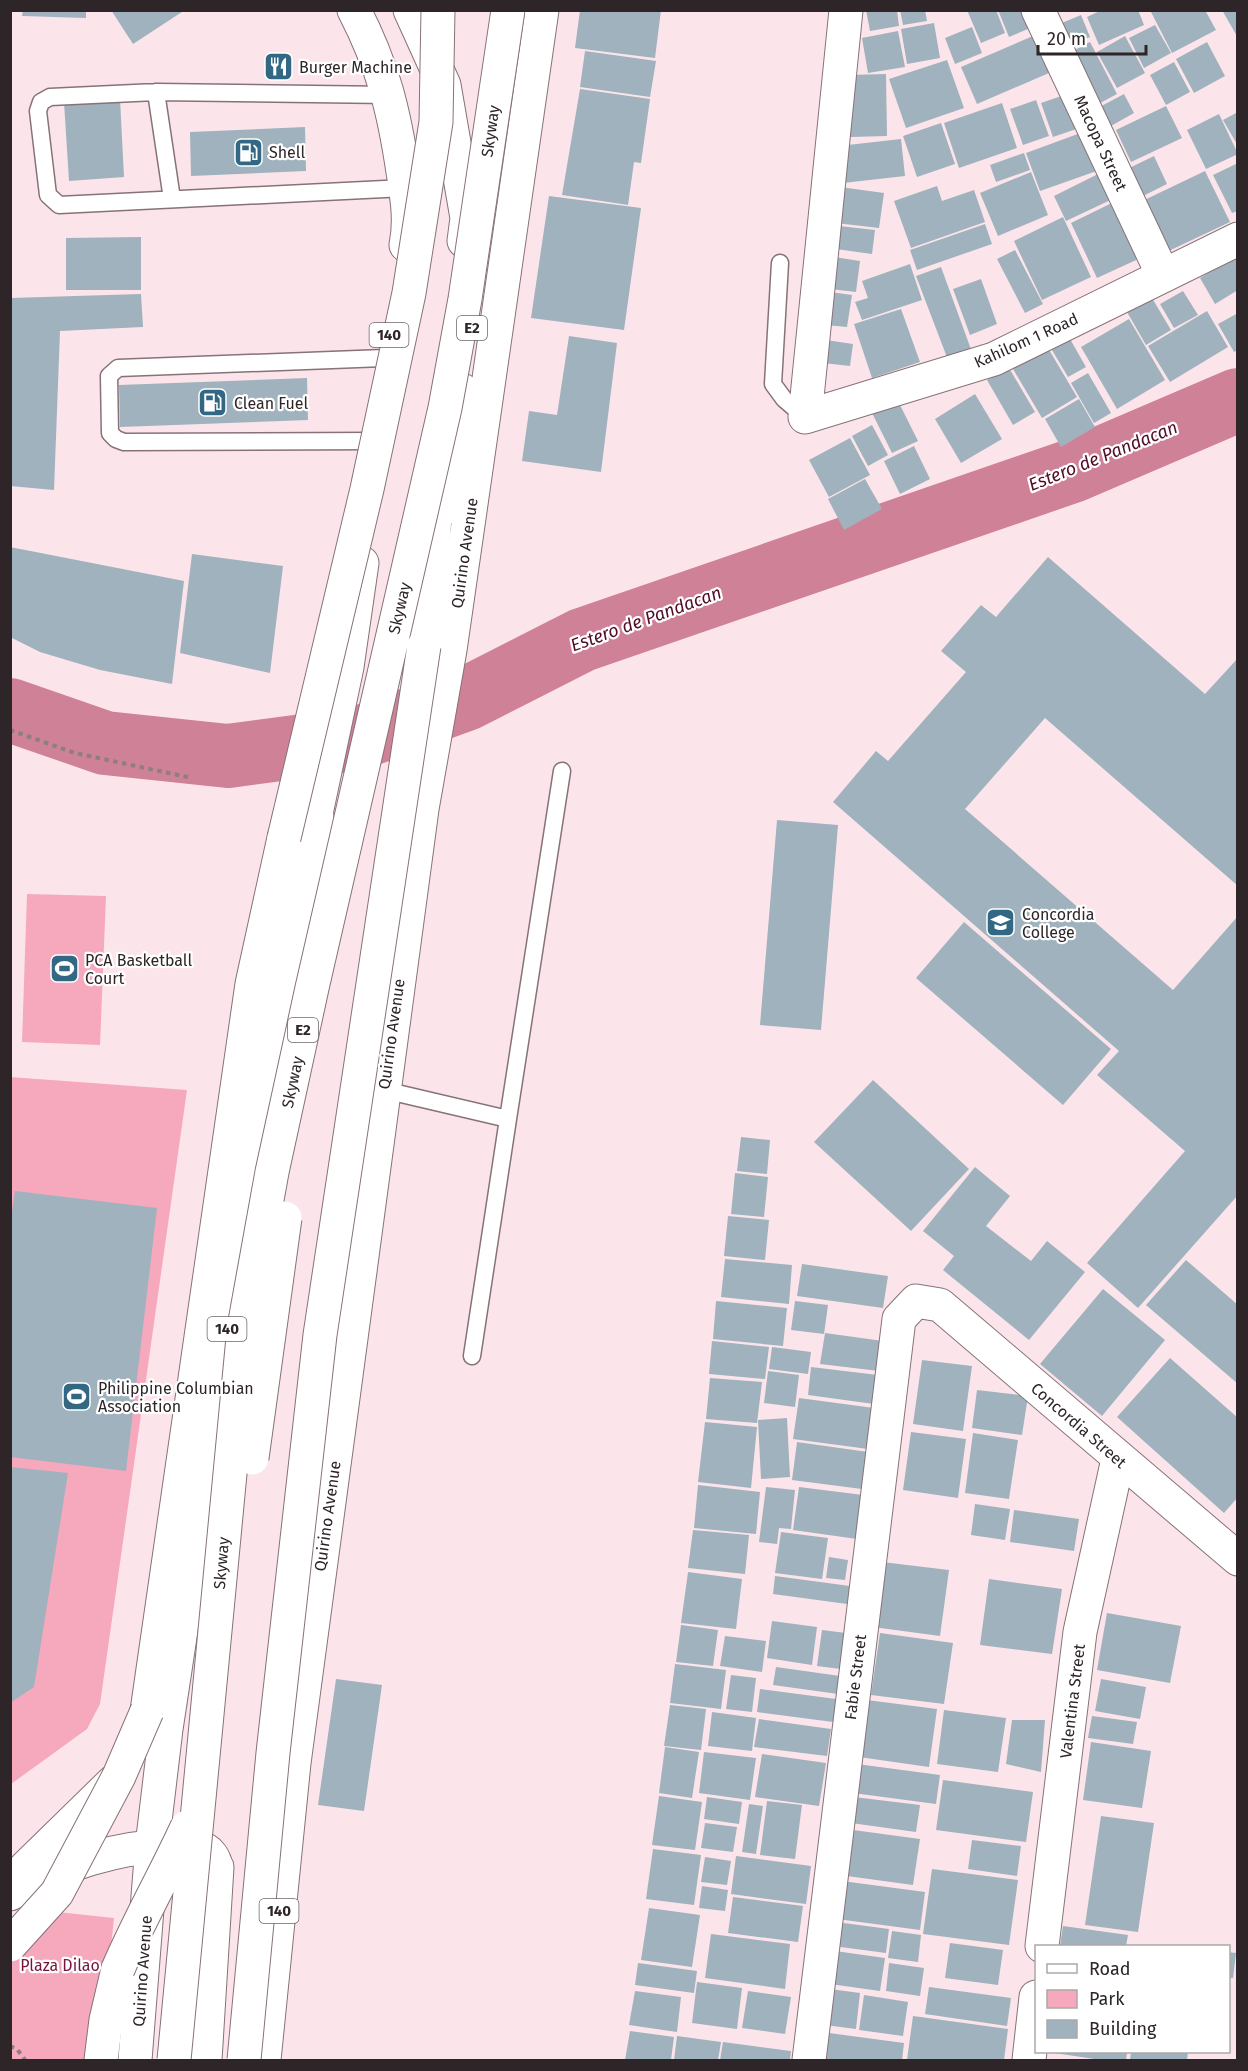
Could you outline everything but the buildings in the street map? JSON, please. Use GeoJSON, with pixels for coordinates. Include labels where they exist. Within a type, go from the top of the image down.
{"type":"FeatureCollection","features":[{"type":"Feature","properties":{"kind":"main road","name":"Quirino Avenue"},"geometry":{"type":"LineString","coordinates":[[135,2061],[152,1846],[172,1691],[277,998],[347,667],[380,441],[384,358],[410,223],[390,95],[368,38],[354,10]]}},
{"type":"Feature","properties":{"kind":"main road"},"geometry":{"type":"LineString","coordinates":[[411,10],[444,84],[467,218],[442,434],[437,648]]}},
{"type":"Feature","properties":{"kind":"main road"},"geometry":{"type":"LineString","coordinates":[[10,1945],[57,1893],[119,1776],[147,1711],[252,984],[385,413],[409,293],[436,122],[438,10]]}},
{"type":"Feature","properties":{"kind":"main road","name":"Skyway"},"geometry":{"type":"LineString","coordinates":[[174,2061],[244,1328],[272,1172],[312,988],[445,408],[465,299],[508,10]]}},
{"type":"Feature","properties":{"kind":"main road","name":"Skyway"},"geometry":{"type":"LineString","coordinates":[[244,2061],[273,1753],[320,1335],[437,648],[519,10]]}},
{"type":"Feature","properties":{"kind":"main road","name":"Quirino Avenue"},"geometry":{"type":"LineString","coordinates":[[264,2061],[294,1762],[422,810],[437,648],[542,10]]}},
{"type":"Feature","properties":{"kind":"main road"},"geometry":{"type":"LineString","coordinates":[[805,417],[846,10]]}},
{"type":"Feature","properties":{"kind":"main road","name":"Macopa Street"},"geometry":{"type":"LineString","coordinates":[[1038,10],[1055,51],[1092,121],[1163,275]]}},
{"type":"Feature","properties":{"kind":"main road","name":"Kahilom 1 Road"},"geometry":{"type":"LineString","coordinates":[[805,417],[994,359],[1238,239]]}},
{"type":"Feature","properties":{"kind":"main road"},"geometry":{"type":"LineString","coordinates":[[101,2061],[118,1969],[138,1923],[166,1874],[196,1806],[214,1743],[310,1035],[317,815]]}},
{"type":"Feature","properties":{"kind":"main road","name":"Concordia Street"},"geometry":{"type":"LineString","coordinates":[[916,1301],[940,1305],[1238,1559]]}},
{"type":"Feature","properties":{"kind":"main road","name":"Fabie Street"},"geometry":{"type":"LineString","coordinates":[[809,2061],[899,1319],[916,1301]]}},
{"type":"Feature","properties":{"kind":"main road","name":"Valentina Street"},"geometry":{"type":"LineString","coordinates":[[1042,1945],[1080,1632],[1118,1459]]}},
{"type":"Feature","properties":{"kind":"main road"},"geometry":{"type":"LineString","coordinates":[[10,1887],[69,1838],[101,1807],[136,1764],[172,1691]]}},
{"type":"Feature","properties":{"kind":"main road"},"geometry":{"type":"LineString","coordinates":[[10,1887],[27,1866],[119,1776]]}},
{"type":"Feature","properties":{"kind":"main road"},"geometry":{"type":"LineString","coordinates":[[10,1894],[32,1881],[90,1858],[152,1846],[198,1846],[211,1854],[283,1870]]}},
{"type":"Feature","properties":{"kind":"main road"},"geometry":{"type":"LineString","coordinates":[[205,2061],[217,1867],[211,1854]]}},
{"type":"Feature","properties":{"kind":"main road"},"geometry":{"type":"LineString","coordinates":[[1029,2061],[1035,2006]]}},
{"type":"Feature","properties":{"kind":"lane"},"geometry":{"type":"LineString","coordinates":[[390,95],[156,92],[50,97],[41,102],[38,111],[48,195],[59,205],[405,188]]}},
{"type":"Feature","properties":{"kind":"lane"},"geometry":{"type":"LineString","coordinates":[[156,92],[172,199]]}},
{"type":"Feature","properties":{"kind":"lane"},"geometry":{"type":"LineString","coordinates":[[780,263],[773,384],[784,399],[805,417]]}},
{"type":"Feature","properties":{"kind":"lane"},"geometry":{"type":"LineString","coordinates":[[380,441],[124,442],[116,440],[110,433],[109,376],[118,368],[384,358]]}},
{"type":"Feature","properties":{"kind":"lane"},"geometry":{"type":"LineString","coordinates":[[472,1356],[562,771]]}},
{"type":"Feature","properties":{"kind":"lane"},"geometry":{"type":"LineString","coordinates":[[384,1090],[508,1119]]}},
{"type":"Feature","properties":{"kind":"path"},"geometry":{"type":"LineString","coordinates":[[10,730],[75,753],[192,778]]}},
{"type":"Feature","properties":{"kind":"path"},"geometry":{"type":"LineString","coordinates":[[10,2046],[17,2049],[25,2061]]}},
{"type":"Feature","properties":{"kind":"green space","name":"PCA Basketball Court"},"geometry":{"type":"Polygon","coordinates":[[[27,894],[106,896],[100,1045],[22,1042],[27,894]]]}},
{"type":"Feature","properties":{"kind":"green space","name":"Philippine Columbian Association"},"geometry":{"type":"Polygon","coordinates":[[[10,1077],[187,1090],[100,1704],[87,1729],[11,1784],[10,1077]]]}},
{"type":"Feature","properties":{"kind":"green space","name":"Plaza Dilao"},"geometry":{"type":"Polygon","coordinates":[[[48,1911],[114,1918],[99,2060],[11,2060],[11,1939],[48,1911]]]}},
{"type":"Feature","properties":{"kind":"waterway","name":"Estero de Pandacan"},"geometry":{"type":"LineString","coordinates":[[10,710],[105,743],[228,756],[356,739],[466,699],[582,640],[1072,471],[1238,400]]}},
{"type":"Feature","properties":{"kind":"place","name":"Burger Machine"},"geometry":{"type":"Point","coordinates":[278,67]}},
{"type":"Feature","properties":{"kind":"place","name":"Shell"},"geometry":{"type":"Point","coordinates":[248,152]}},
{"type":"Feature","properties":{"kind":"place","name":"Clean Fuel"},"geometry":{"type":"Point","coordinates":[213,403]}},
{"type":"Feature","properties":{"kind":"place","name":"Concordia College"},"geometry":{"type":"Point","coordinates":[1001,923]}},
{"type":"Feature","properties":{"kind":"place","name":"PCA Basketball Court"},"geometry":{"type":"Point","coordinates":[64,969]}},
{"type":"Feature","properties":{"kind":"place","name":"Philippine Columbian Association"},"geometry":{"type":"Point","coordinates":[77,1397]}}]}
